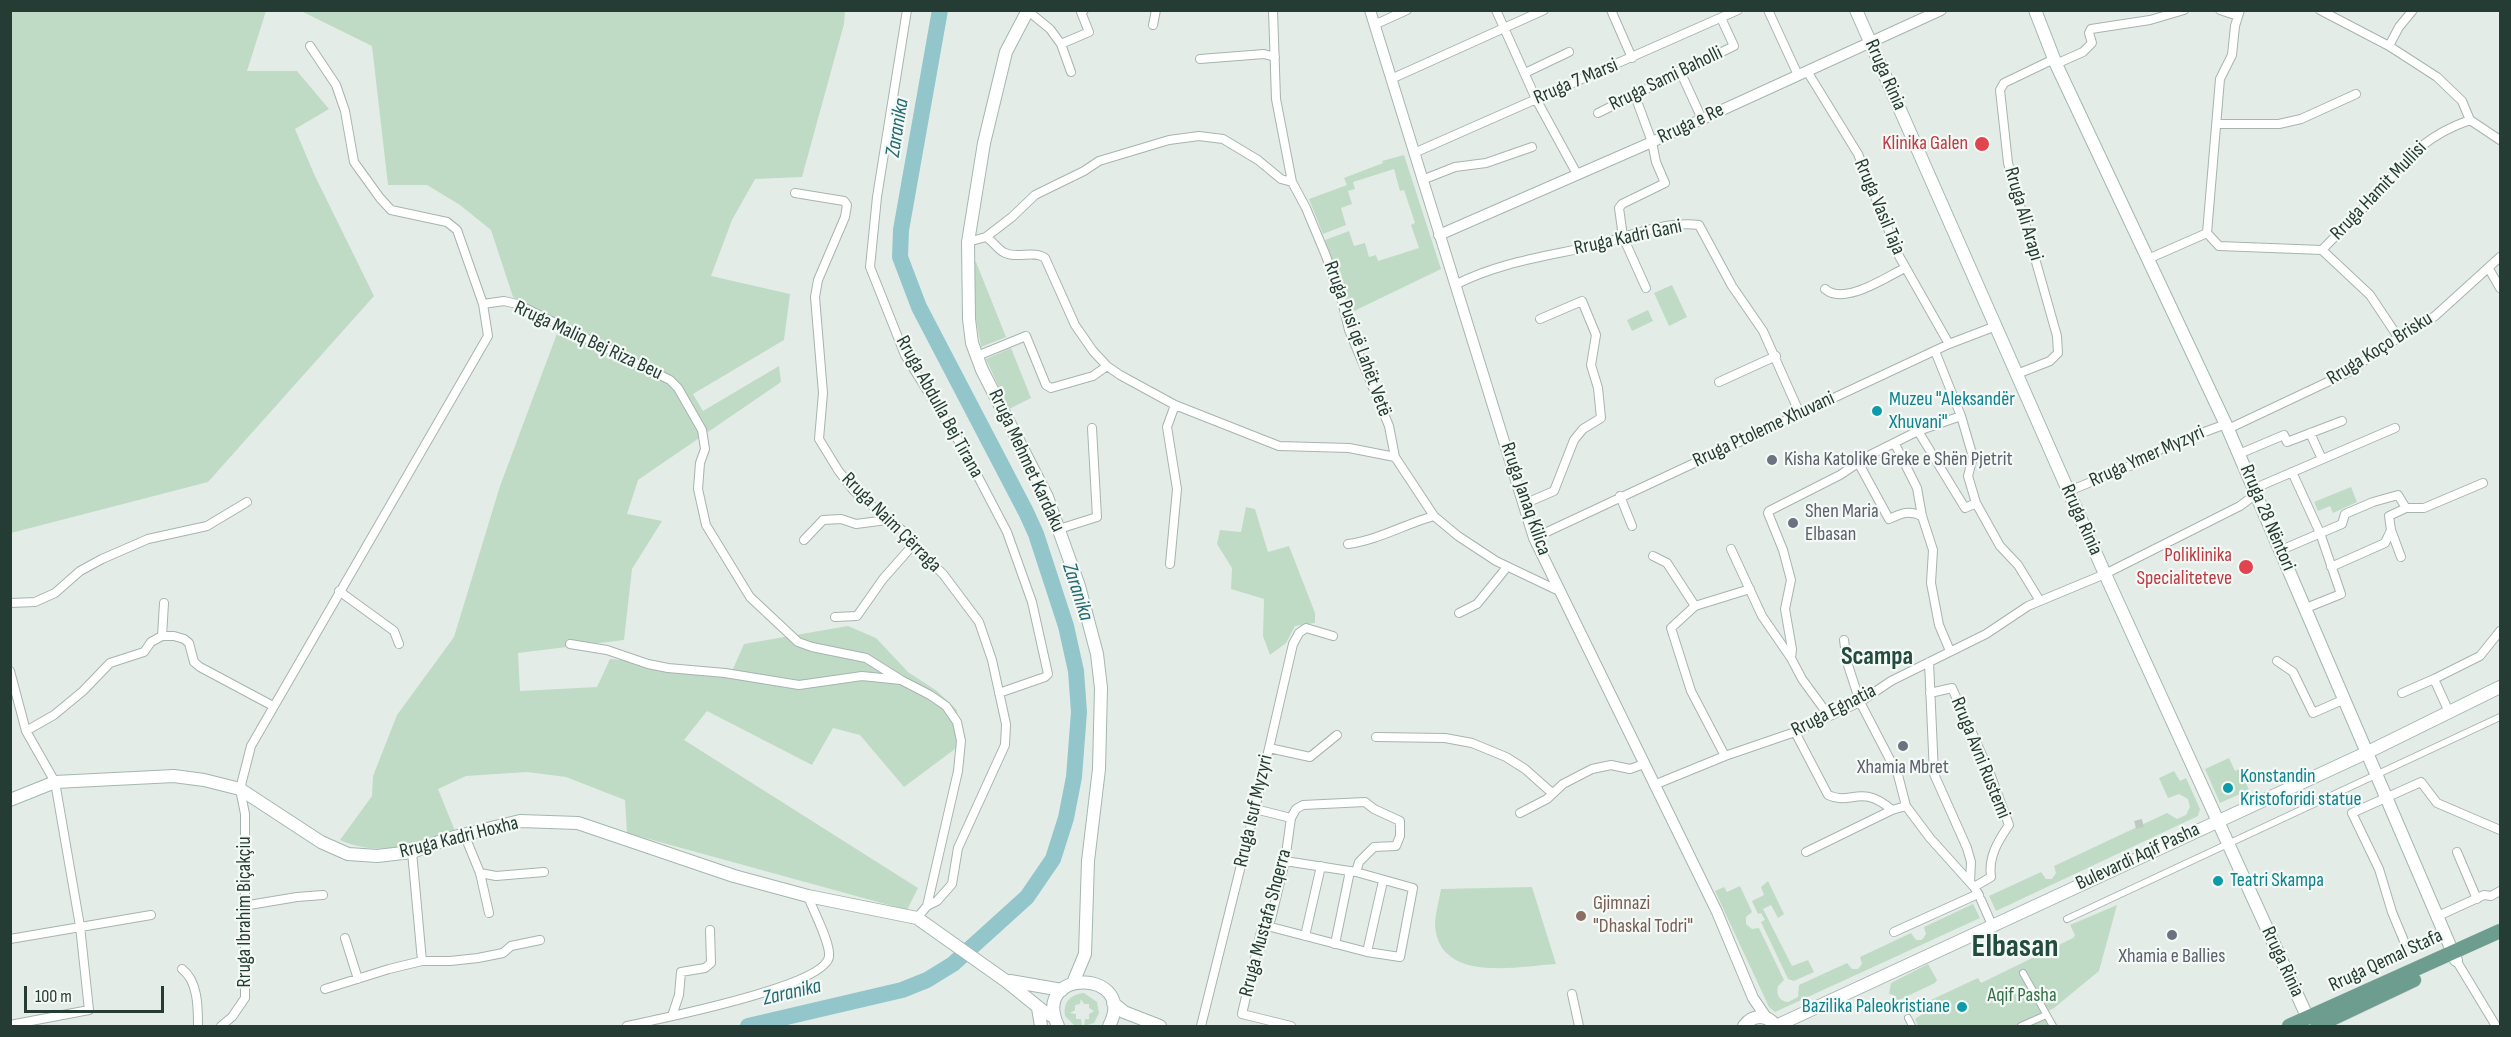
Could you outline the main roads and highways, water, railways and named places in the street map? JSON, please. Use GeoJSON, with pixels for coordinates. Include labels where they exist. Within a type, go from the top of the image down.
{"type":"FeatureCollection","features":[{"type":"Feature","properties":{"kind":"main road","name":"Rruga Rinia"},"geometry":{"type":"LineString","coordinates":[[1856,10],[2105,574],[2312,1024]]}},
{"type":"Feature","properties":{"kind":"main road","name":"Rruga 28 Nëntori"},"geometry":{"type":"LineString","coordinates":[[2035,10],[2055,61],[2227,426],[2368,752],[2385,798],[2436,917],[2455,956]]}},
{"type":"Feature","properties":{"kind":"main road","name":"Rruga Mehmet Kardaku"},"geometry":{"type":"LineString","coordinates":[[1024,13],[1006,52],[984,143],[968,242],[969,319],[976,356],[1047,497],[1091,625],[1101,688],[1099,769],[1088,861],[1084,954],[1096,983],[1104,989],[1113,1003]]}},
{"type":"Feature","properties":{"kind":"main road","name":"Bulevardi Aqif Pasha"},"geometry":{"type":"LineString","coordinates":[[1748,1023],[1772,1023],[1992,925],[2368,752],[2500,687]]}},
{"type":"Feature","properties":{"kind":"main road","name":"Rruga Kadri Hoxha"},"geometry":{"type":"LineString","coordinates":[[10,800],[55,782],[174,776],[204,780],[240,789],[334,849],[363,856],[412,852],[464,834],[520,821],[578,823],[734,876],[808,897],[922,920],[1006,981],[1053,1022]]}},
{"type":"Feature","properties":{"kind":"main road","name":"Rruga Qemal Stafa"},"geometry":{"type":"LineString","coordinates":[[2289,1026],[2312,1024],[2455,956],[2500,931]]}},
{"type":"Feature","properties":{"kind":"main road","name":"Rruga Qemal Stafa"},"geometry":{"type":"LineString","coordinates":[[2455,956],[2500,941]]}},
{"type":"Feature","properties":{"kind":"main road","name":"Rruga Mehmet Kardaku"},"geometry":{"type":"LineString","coordinates":[[1053,1022],[1054,1003],[1067,986],[1084,954]]}},
{"type":"Feature","properties":{"kind":"main road","name":"Rruga Kadri Hoxha"},"geometry":{"type":"LineString","coordinates":[[1006,981],[1067,986],[1084,981],[1096,983]]}},
{"type":"Feature","properties":{"kind":"main road"},"geometry":{"type":"LineString","coordinates":[[1109,1026],[1114,1011],[1113,1003]]}},
{"type":"Feature","properties":{"kind":"main road"},"geometry":{"type":"LineString","coordinates":[[1113,1003],[1124,1012],[1160,1026]]}},
{"type":"Feature","properties":{"kind":"main road"},"geometry":{"type":"LineString","coordinates":[[1038,1008],[1041,1026]]}},
{"type":"Feature","properties":{"kind":"waterway","name":"Zaranika"},"geometry":{"type":"LineString","coordinates":[[748,1026],[902,990],[927,980],[953,964],[1027,897],[1053,859],[1066,818],[1074,777],[1079,712],[1076,671],[1066,626],[1036,534],[919,307],[900,257],[901,230],[940,10]]}},
{"type":"Feature","properties":{"kind":"tunnel"},"geometry":{"type":"LineString","coordinates":[[2138,820],[2140,828]]}},
{"type":"Feature","properties":{"kind":"place","name":"Klinika Galen"},"geometry":{"type":"Point","coordinates":[1982,144]}},
{"type":"Feature","properties":{"kind":"place","name":"Muzeu \"Aleksandër Xhuvani\""},"geometry":{"type":"Point","coordinates":[1877,411]}},
{"type":"Feature","properties":{"kind":"place","name":"Kisha Katolike Greke e Shën Pjetrit"},"geometry":{"type":"Point","coordinates":[1772,460]}},
{"type":"Feature","properties":{"kind":"place","name":"Shen Maria Elbasan"},"geometry":{"type":"Point","coordinates":[1793,523]}},
{"type":"Feature","properties":{"kind":"place","name":"Poliklinika Specialiteteve"},"geometry":{"type":"Point","coordinates":[2246,567]}},
{"type":"Feature","properties":{"kind":"place","name":"Xhamia Mbret"},"geometry":{"type":"Point","coordinates":[1903,746]}},
{"type":"Feature","properties":{"kind":"place","name":"Konstandin Kristoforidi statue"},"geometry":{"type":"Point","coordinates":[2228,788]}},
{"type":"Feature","properties":{"kind":"place","name":"Teatri Skampa"},"geometry":{"type":"Point","coordinates":[2218,881]}},
{"type":"Feature","properties":{"kind":"place","name":"Gjimnazi \"Dhaskal Todri\""},"geometry":{"type":"Point","coordinates":[1581,916]}},
{"type":"Feature","properties":{"kind":"place","name":"Xhamia e Ballies"},"geometry":{"type":"Point","coordinates":[2172,935]}},
{"type":"Feature","properties":{"kind":"place","name":"Bazilika Paleokristiane"},"geometry":{"type":"Point","coordinates":[1962,1007]}},
{"type":"Feature","properties":{"kind":"district","name":"Scampa"},"geometry":{"type":"Point","coordinates":[1877,657]}},
{"type":"Feature","properties":{"kind":"district","name":"Elbasan"},"geometry":{"type":"Point","coordinates":[2015,948]}},
{"type":"Feature","properties":{"kind":"park label","name":"Aqif Pasha"},"geometry":{"type":"Point","coordinates":[2022,996]}}]}
